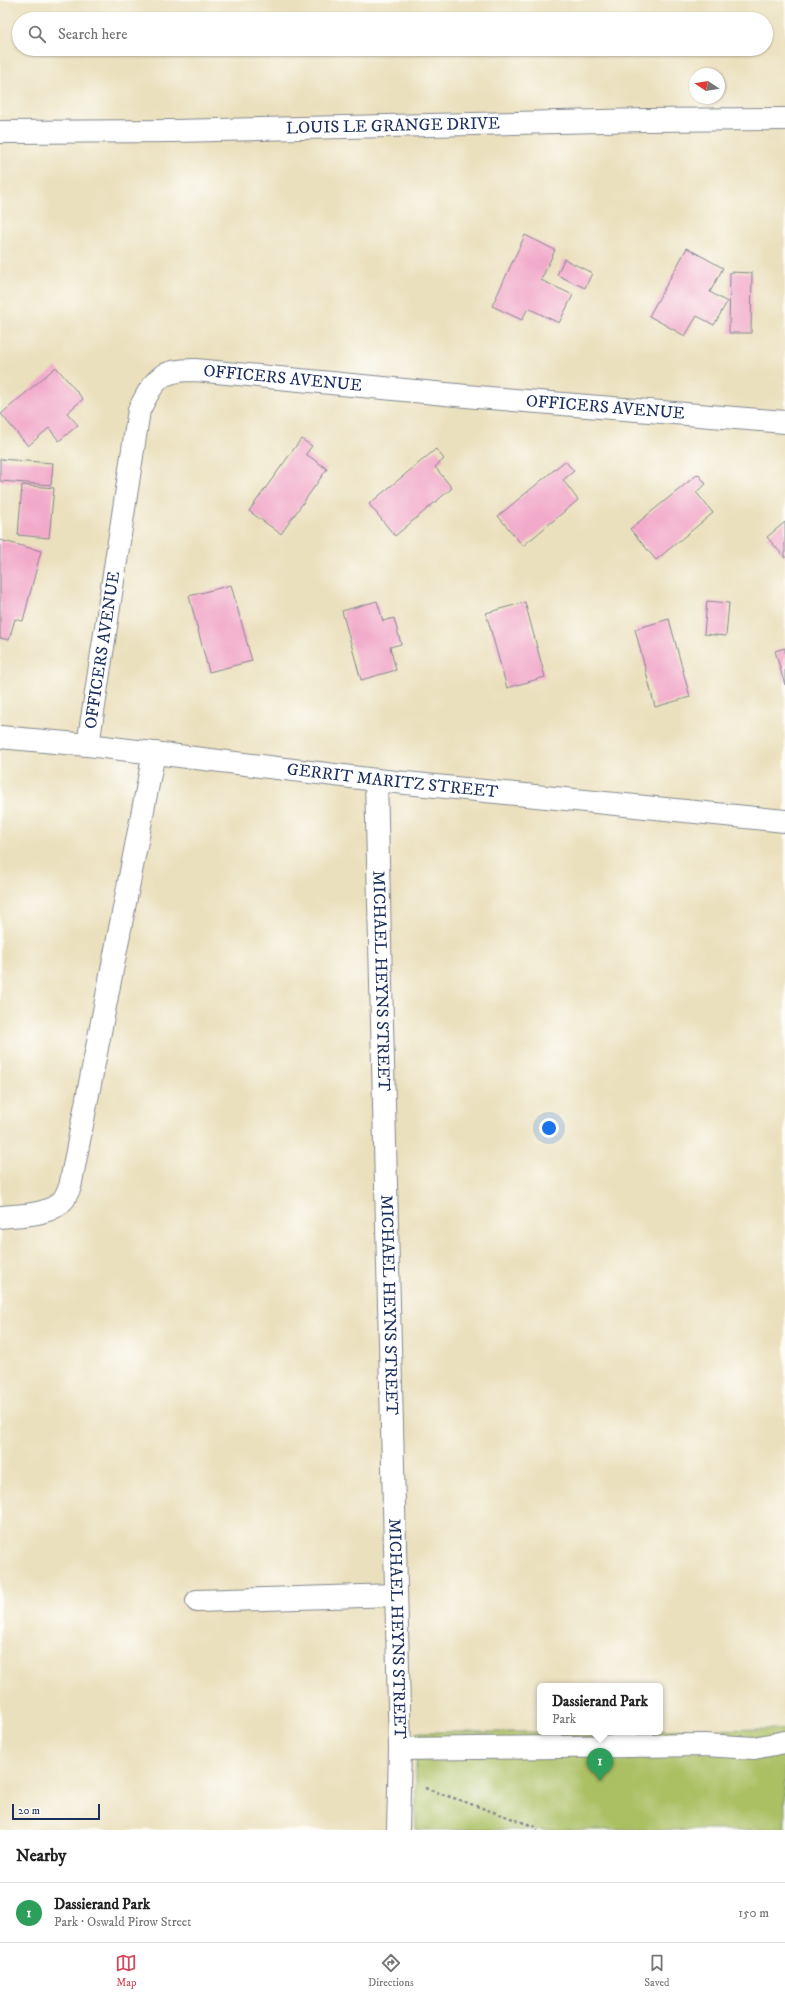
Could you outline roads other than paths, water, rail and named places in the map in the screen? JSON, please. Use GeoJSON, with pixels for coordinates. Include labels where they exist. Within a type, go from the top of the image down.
{"type":"FeatureCollection","features":[{"type":"Feature","properties":{"kind":"street","name":"LOUIS LE GRANGE DRIVE"},"geometry":{"type":"LineString","coordinates":[[0,132],[174,131],[646,120],[785,119]]}},
{"type":"Feature","properties":{"kind":"street","name":"OFFICERS AVENUE"},"geometry":{"type":"LineString","coordinates":[[88,745],[139,410],[149,390],[160,376],[178,370],[196,370],[485,398],[785,422]]}},
{"type":"Feature","properties":{"kind":"street","name":"GERRIT MARITZ STREET"},"geometry":{"type":"LineString","coordinates":[[0,737],[88,745],[376,780],[785,821]]}},
{"type":"Feature","properties":{"kind":"street"},"geometry":{"type":"LineString","coordinates":[[0,1216],[26,1214],[54,1207],[64,1199],[70,1187],[154,753]]}},
{"type":"Feature","properties":{"kind":"street","name":"MICHAEL HEYNS STREET"},"geometry":{"type":"LineString","coordinates":[[376,780],[400,1749],[398,1778],[398,1830]]}},
{"type":"Feature","properties":{"kind":"street"},"geometry":{"type":"LineString","coordinates":[[196,1601],[396,1595]]}},
{"type":"Feature","properties":{"kind":"street"},"geometry":{"type":"LineString","coordinates":[[400,1749],[704,1745],[754,1748],[785,1742]]}},
{"type":"Feature","properties":{"kind":"place","name":"Dassierand Park"},"geometry":{"type":"Point","coordinates":[600,1781]}}]}
